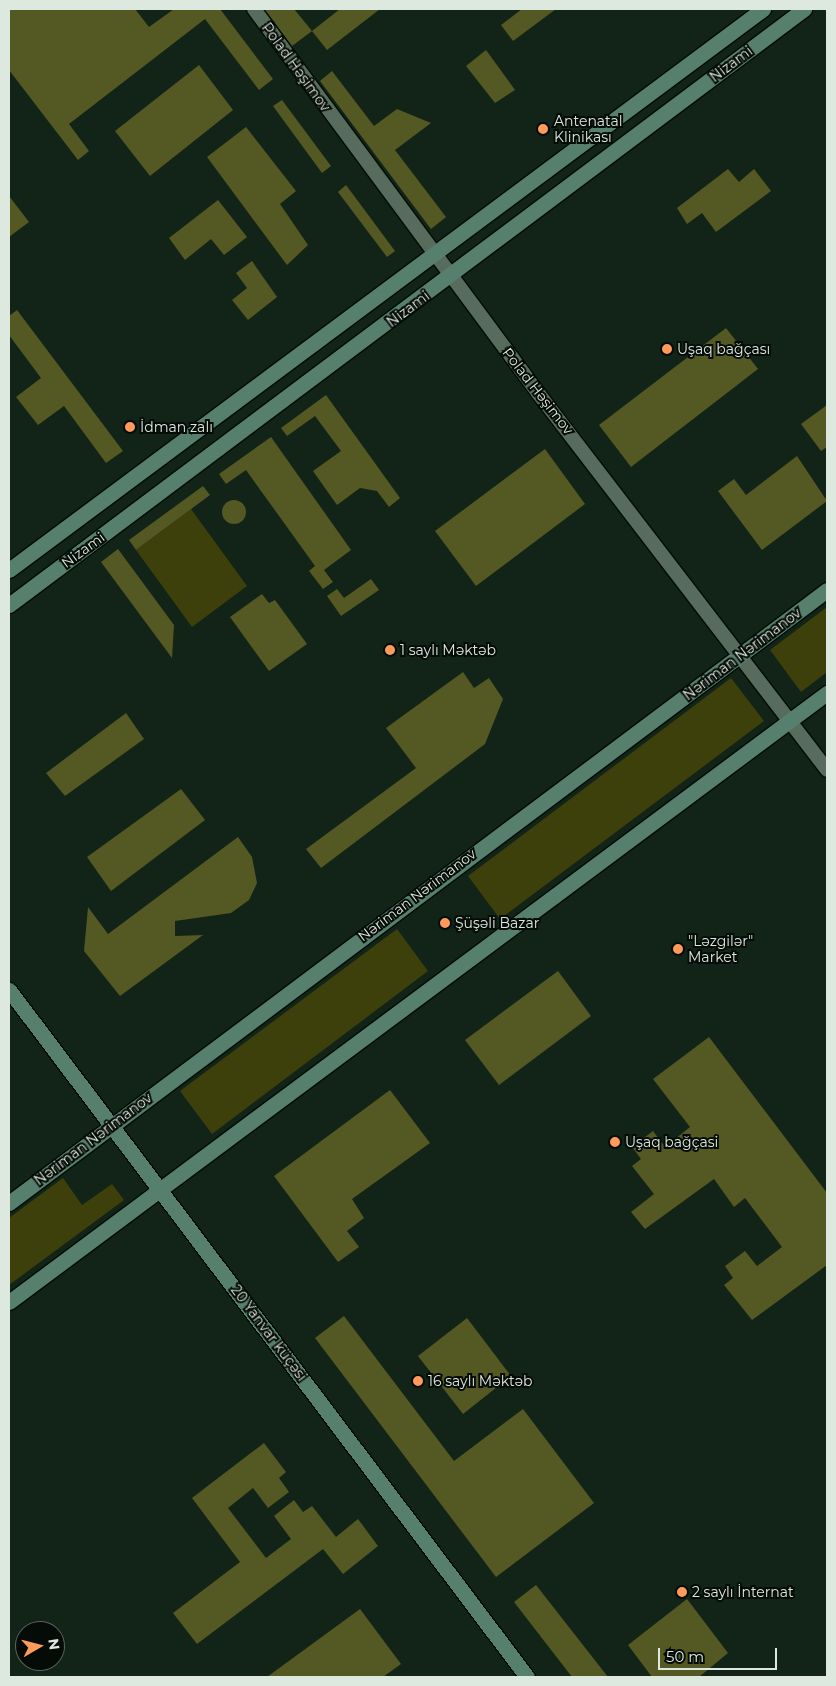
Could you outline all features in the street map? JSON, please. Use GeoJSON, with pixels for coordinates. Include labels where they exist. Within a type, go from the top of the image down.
{"type":"FeatureCollection","features":[{"type":"Feature","properties":{"kind":"street","name":"Polad Həşimov"},"geometry":{"type":"LineString","coordinates":[[254,9],[452,277],[827,770]]}},
{"type":"Feature","properties":{"kind":"street","name":"Nizami"},"geometry":{"type":"LineString","coordinates":[[9,570],[763,9]]}},
{"type":"Feature","properties":{"kind":"street","name":"Nizami"},"geometry":{"type":"LineString","coordinates":[[9,604],[452,277],[804,9]]}},
{"type":"Feature","properties":{"kind":"street","name":"Nəriman Nərimanov"},"geometry":{"type":"LineString","coordinates":[[9,1203],[827,590]]}},
{"type":"Feature","properties":{"kind":"street"},"geometry":{"type":"LineString","coordinates":[[9,1302],[827,693]]}},
{"type":"Feature","properties":{"kind":"street","name":"20 Yanvar küçəsi"},"geometry":{"type":"LineString","coordinates":[[9,990],[527,1677]]}},
{"type":"Feature","properties":{"kind":"shaded area"},"geometry":{"type":"Polygon","coordinates":[[[191,509],[247,586],[192,627],[136,550],[191,509]]]}},
{"type":"Feature","properties":{"kind":"shaded area"},"geometry":{"type":"Polygon","coordinates":[[[827,607],[827,672],[801,692],[770,650],[827,607]]]}},
{"type":"Feature","properties":{"kind":"shaded area"},"geometry":{"type":"Polygon","coordinates":[[[731,678],[764,721],[500,919],[468,876],[731,678]]]}},
{"type":"Feature","properties":{"kind":"shaded area"},"geometry":{"type":"Polygon","coordinates":[[[397,929],[428,971],[212,1134],[180,1091],[397,929]]]}},
{"type":"Feature","properties":{"kind":"shaded area"},"geometry":{"type":"Polygon","coordinates":[[[63,1178],[82,1205],[112,1184],[124,1200],[9,1285],[9,1218],[63,1178]]]}},
{"type":"Feature","properties":{"kind":"green space"},"geometry":{"type":"Polygon","coordinates":[[[9,9],[135,9],[149,27],[174,9],[220,9],[273,79],[259,90],[205,19],[69,124],[89,151],[78,160],[9,70],[9,9]]]}},
{"type":"Feature","properties":{"kind":"green space"},"geometry":{"type":"Polygon","coordinates":[[[264,9],[294,9],[312,31],[292,46],[264,9]]]}},
{"type":"Feature","properties":{"kind":"green space"},"geometry":{"type":"Polygon","coordinates":[[[340,9],[380,9],[327,50],[312,31],[340,9]]]}},
{"type":"Feature","properties":{"kind":"green space"},"geometry":{"type":"Polygon","coordinates":[[[522,9],[556,9],[513,41],[501,25],[522,9]]]}},
{"type":"Feature","properties":{"kind":"green space"},"geometry":{"type":"Polygon","coordinates":[[[486,50],[515,90],[495,103],[466,66],[486,50]]]}},
{"type":"Feature","properties":{"kind":"green space"},"geometry":{"type":"Polygon","coordinates":[[[199,65],[233,110],[150,176],[115,131],[199,65]]]}},
{"type":"Feature","properties":{"kind":"green space"},"geometry":{"type":"Polygon","coordinates":[[[332,71],[374,126],[397,109],[431,123],[395,150],[446,217],[431,229],[320,81],[332,71]]]}},
{"type":"Feature","properties":{"kind":"green space"},"geometry":{"type":"Polygon","coordinates":[[[282,100],[331,166],[322,173],[273,106],[282,100]]]}},
{"type":"Feature","properties":{"kind":"green space"},"geometry":{"type":"Polygon","coordinates":[[[246,127],[296,191],[280,204],[308,245],[287,265],[207,157],[246,127]]]}},
{"type":"Feature","properties":{"kind":"green space"},"geometry":{"type":"Polygon","coordinates":[[[728,169],[739,182],[754,169],[771,191],[716,232],[702,213],[687,224],[677,208],[728,169]]]}},
{"type":"Feature","properties":{"kind":"green space"},"geometry":{"type":"Polygon","coordinates":[[[346,185],[395,251],[387,257],[338,192],[346,185]]]}},
{"type":"Feature","properties":{"kind":"green space"},"geometry":{"type":"Polygon","coordinates":[[[9,196],[29,222],[9,237],[9,196]]]}},
{"type":"Feature","properties":{"kind":"green space"},"geometry":{"type":"Polygon","coordinates":[[[218,200],[247,237],[224,255],[211,239],[185,260],[169,238],[218,200]]]}},
{"type":"Feature","properties":{"kind":"green space"},"geometry":{"type":"Polygon","coordinates":[[[252,261],[277,297],[248,320],[232,300],[247,288],[236,273],[252,261]]]}},
{"type":"Feature","properties":{"kind":"green space"},"geometry":{"type":"Polygon","coordinates":[[[17,310],[123,451],[106,463],[64,406],[38,425],[16,397],[41,378],[9,335],[9,316],[17,310]]]}},
{"type":"Feature","properties":{"kind":"green space"},"geometry":{"type":"Polygon","coordinates":[[[726,328],[758,369],[631,467],[599,425],[726,328]]]}},
{"type":"Feature","properties":{"kind":"green space"},"geometry":{"type":"Polygon","coordinates":[[[326,395],[400,498],[389,507],[377,491],[360,488],[337,505],[313,471],[341,451],[315,416],[287,436],[281,428],[326,395]]]}},
{"type":"Feature","properties":{"kind":"green space"},"geometry":{"type":"Polygon","coordinates":[[[827,405],[827,447],[821,451],[801,424],[827,405]]]}},
{"type":"Feature","properties":{"kind":"green space"},"geometry":{"type":"Polygon","coordinates":[[[271,437],[351,550],[324,570],[333,582],[323,589],[309,571],[315,566],[246,470],[226,484],[219,474],[271,437]]]}},
{"type":"Feature","properties":{"kind":"green space"},"geometry":{"type":"Polygon","coordinates":[[[545,449],[585,504],[476,586],[435,531],[545,449]]]}},
{"type":"Feature","properties":{"kind":"green space"},"geometry":{"type":"Polygon","coordinates":[[[797,456],[827,501],[762,550],[718,491],[734,479],[746,495],[797,456]]]}},
{"type":"Feature","properties":{"kind":"green space"},"geometry":{"type":"Polygon","coordinates":[[[203,486],[210,495],[136,550],[129,540],[203,486]]]}},
{"type":"Feature","properties":{"kind":"green space"},"geometry":{"type":"Polygon","coordinates":[[[229,500],[239,500],[246,507],[246,517],[239,524],[229,524],[222,517],[222,507],[229,500]]]}},
{"type":"Feature","properties":{"kind":"green space"},"geometry":{"type":"Polygon","coordinates":[[[118,549],[174,625],[172,658],[101,562],[118,549]]]}},
{"type":"Feature","properties":{"kind":"green space"},"geometry":{"type":"Polygon","coordinates":[[[371,579],[379,590],[341,616],[327,596],[337,589],[344,598],[371,579]]]}},
{"type":"Feature","properties":{"kind":"green space"},"geometry":{"type":"Polygon","coordinates":[[[262,594],[269,603],[275,600],[307,644],[269,671],[230,617],[262,594]]]}},
{"type":"Feature","properties":{"kind":"green space"},"geometry":{"type":"Polygon","coordinates":[[[463,672],[474,688],[489,678],[503,699],[485,744],[321,868],[306,849],[416,768],[386,728],[463,672]]]}},
{"type":"Feature","properties":{"kind":"green space"},"geometry":{"type":"Polygon","coordinates":[[[126,713],[144,739],[65,796],[46,773],[126,713]]]}},
{"type":"Feature","properties":{"kind":"green space"},"geometry":{"type":"Polygon","coordinates":[[[181,789],[205,820],[111,891],[87,857],[181,789]]]}},
{"type":"Feature","properties":{"kind":"green space"},"geometry":{"type":"Polygon","coordinates":[[[238,837],[252,857],[257,883],[249,900],[231,913],[175,921],[175,936],[203,935],[120,996],[84,951],[88,907],[108,934],[238,837]]]}},
{"type":"Feature","properties":{"kind":"green space"},"geometry":{"type":"Polygon","coordinates":[[[558,971],[591,1016],[499,1085],[465,1040],[558,971]]]}},
{"type":"Feature","properties":{"kind":"green space"},"geometry":{"type":"Polygon","coordinates":[[[709,1037],[827,1193],[827,1265],[752,1320],[724,1285],[733,1278],[725,1266],[745,1251],[757,1266],[782,1247],[745,1198],[734,1207],[714,1179],[645,1229],[631,1212],[654,1194],[632,1166],[641,1159],[632,1147],[653,1131],[665,1147],[690,1127],[653,1079],[709,1037]]]}},
{"type":"Feature","properties":{"kind":"green space"},"geometry":{"type":"Polygon","coordinates":[[[390,1090],[430,1143],[352,1199],[364,1218],[347,1231],[359,1247],[338,1262],[274,1176],[390,1090]]]}},
{"type":"Feature","properties":{"kind":"green space"},"geometry":{"type":"Polygon","coordinates":[[[344,1316],[454,1461],[523,1409],[594,1503],[496,1577],[315,1338],[344,1316]]]}},
{"type":"Feature","properties":{"kind":"green space"},"geometry":{"type":"Polygon","coordinates":[[[467,1318],[511,1376],[463,1414],[418,1356],[467,1318]]]}},
{"type":"Feature","properties":{"kind":"green space"},"geometry":{"type":"Polygon","coordinates":[[[264,1443],[286,1472],[279,1478],[289,1492],[268,1508],[253,1488],[228,1508],[266,1558],[291,1539],[274,1516],[294,1500],[303,1512],[312,1506],[336,1537],[358,1519],[378,1546],[343,1574],[323,1549],[197,1644],[173,1613],[240,1562],[192,1498],[264,1443]]]}},
{"type":"Feature","properties":{"kind":"green space"},"geometry":{"type":"Polygon","coordinates":[[[536,1585],[608,1677],[572,1677],[514,1602],[536,1585]]]}},
{"type":"Feature","properties":{"kind":"green space"},"geometry":{"type":"Polygon","coordinates":[[[687,1599],[728,1653],[699,1677],[652,1677],[628,1645],[687,1599]]]}},
{"type":"Feature","properties":{"kind":"green space"},"geometry":{"type":"Polygon","coordinates":[[[360,1609],[401,1664],[383,1677],[267,1677],[360,1609]]]}},
{"type":"Feature","properties":{"kind":"place","name":"Antenatal Klinikası"},"geometry":{"type":"Point","coordinates":[543,129]}},
{"type":"Feature","properties":{"kind":"place","name":"Uşaq bağçası"},"geometry":{"type":"Point","coordinates":[667,349]}},
{"type":"Feature","properties":{"kind":"place","name":"İdman zalı"},"geometry":{"type":"Point","coordinates":[130,427]}},
{"type":"Feature","properties":{"kind":"place","name":"1 saylı Məktəb"},"geometry":{"type":"Point","coordinates":[390,650]}},
{"type":"Feature","properties":{"kind":"place","name":"Şüşəli Bazar"},"geometry":{"type":"Point","coordinates":[445,923]}},
{"type":"Feature","properties":{"kind":"place","name":"\"Ləzgilər\" Market"},"geometry":{"type":"Point","coordinates":[678,949]}},
{"type":"Feature","properties":{"kind":"place","name":"Uşaq bağçasi"},"geometry":{"type":"Point","coordinates":[615,1142]}},
{"type":"Feature","properties":{"kind":"place","name":"16 saylı Məktəb"},"geometry":{"type":"Point","coordinates":[418,1381]}},
{"type":"Feature","properties":{"kind":"place","name":"2 saylı İnternat"},"geometry":{"type":"Point","coordinates":[682,1592]}}]}
